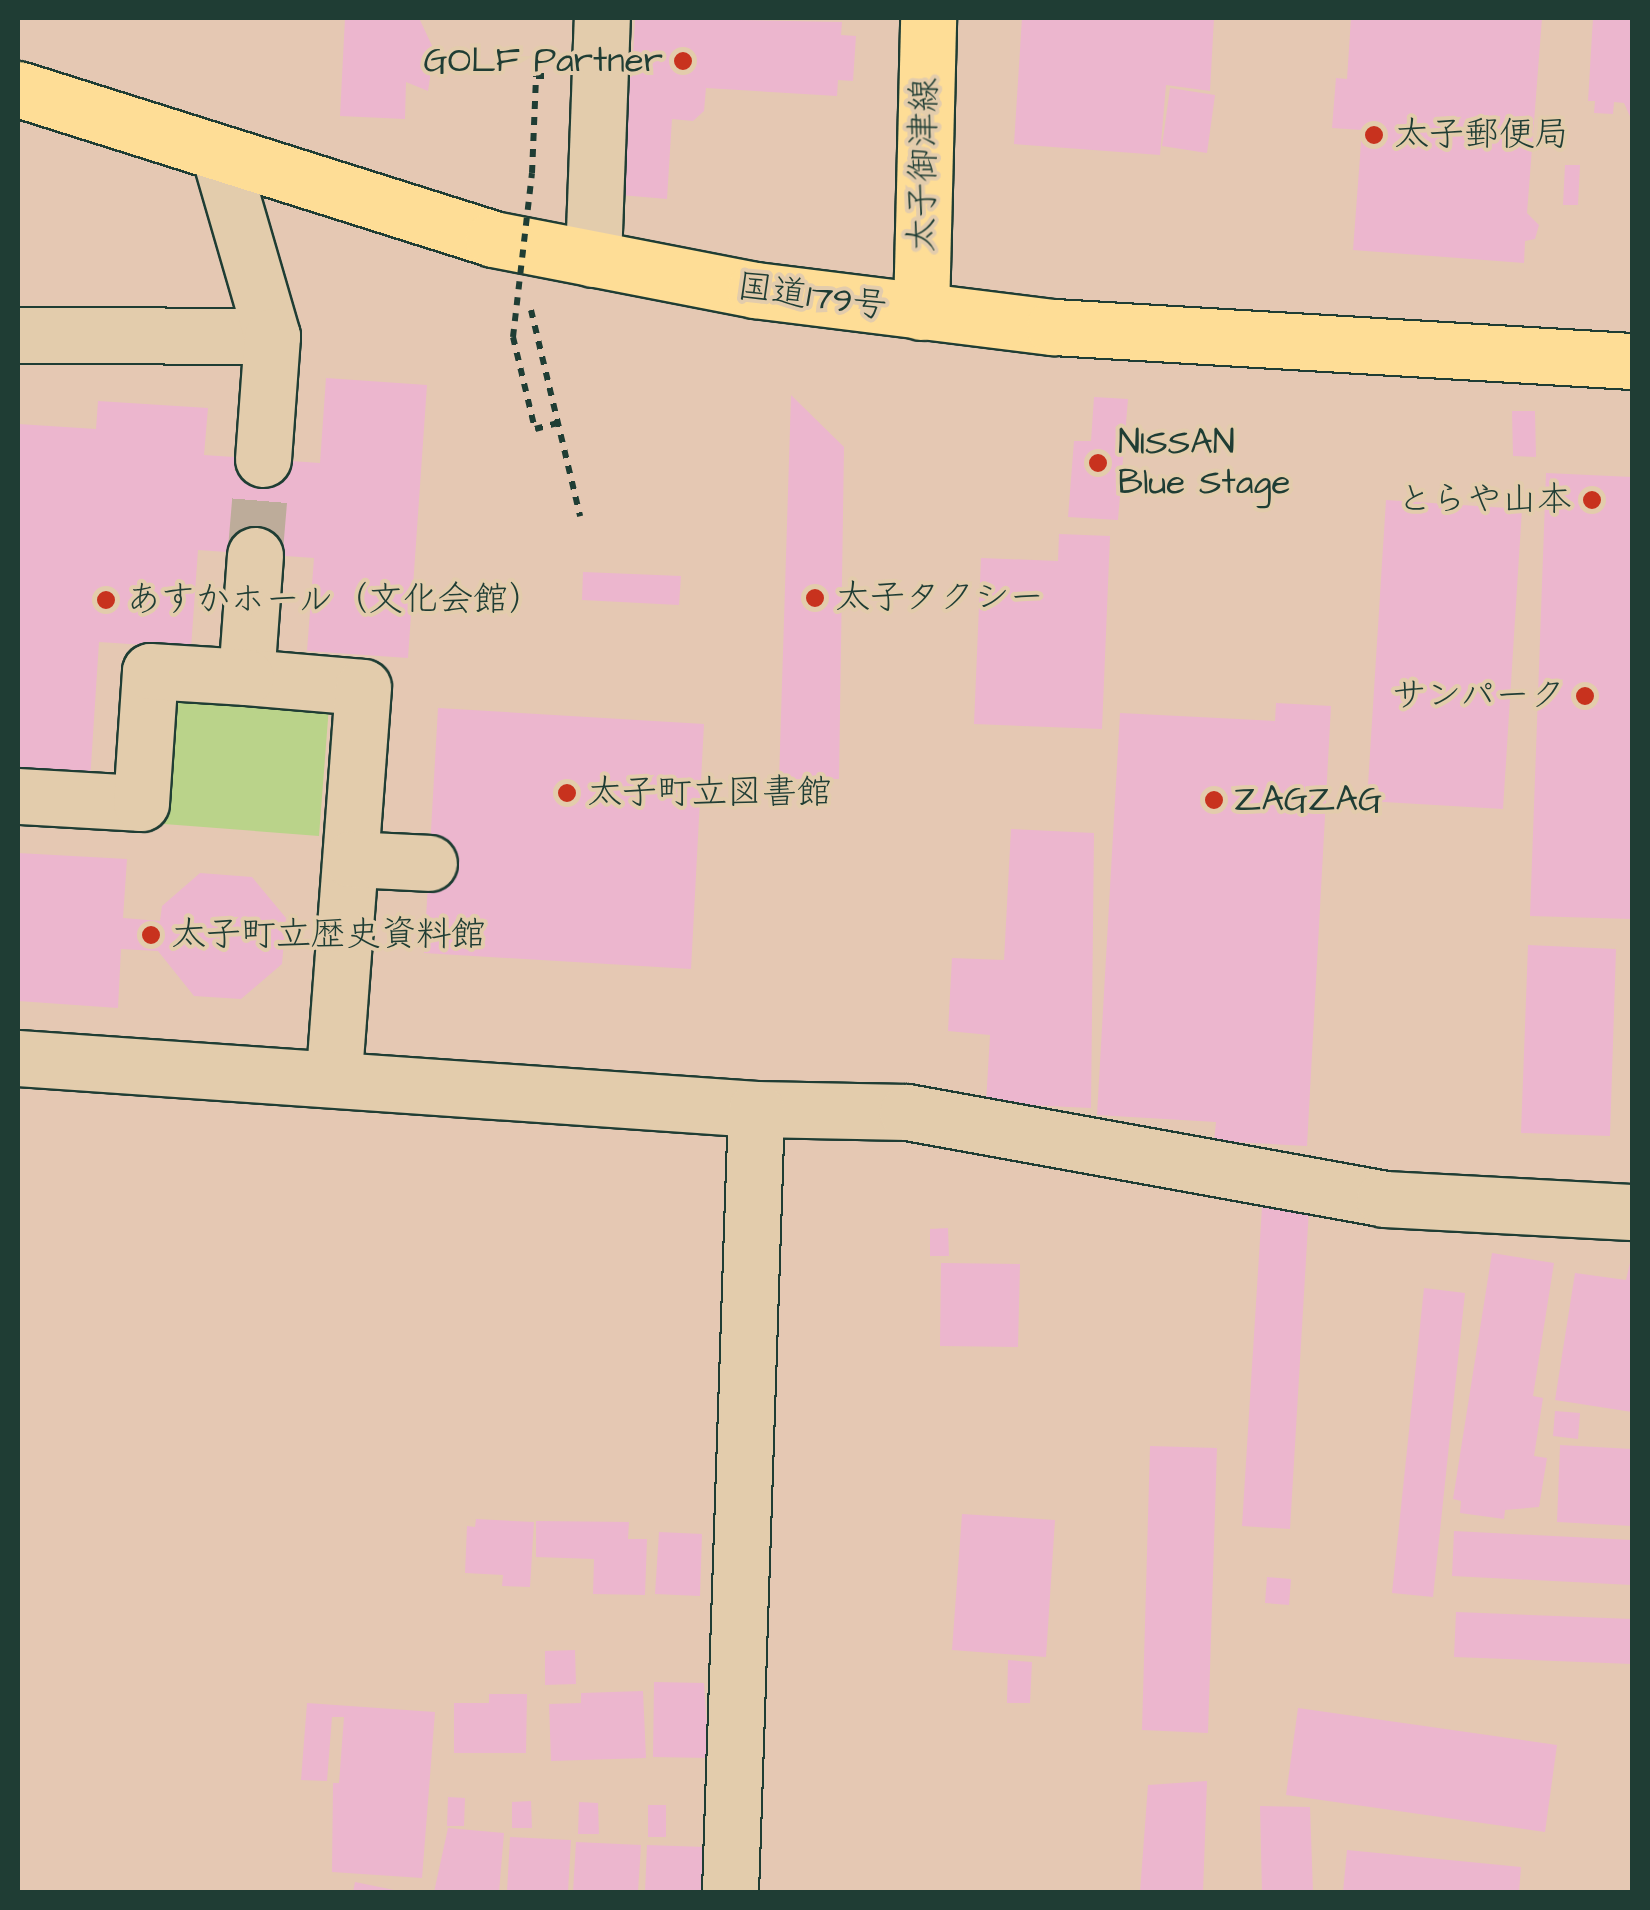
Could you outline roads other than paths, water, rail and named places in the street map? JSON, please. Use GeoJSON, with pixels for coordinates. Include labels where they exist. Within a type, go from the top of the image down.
{"type":"FeatureCollection","features":[{"type":"Feature","properties":{"kind":"main road","name":"太子御津線"},"geometry":{"type":"LineString","coordinates":[[920,312],[928,18]]}},
{"type":"Feature","properties":{"kind":"main road","name":"国道179号"},"geometry":{"type":"LineString","coordinates":[[18,90],[220,157],[493,239],[593,259],[920,312],[1054,328],[1632,361]]}},
{"type":"Feature","properties":{"kind":"street"},"geometry":{"type":"LineString","coordinates":[[593,259],[602,18]]}},
{"type":"Feature","properties":{"kind":"street"},"geometry":{"type":"LineString","coordinates":[[220,157],[272,336],[263,459]]}},
{"type":"Feature","properties":{"kind":"street"},"geometry":{"type":"LineString","coordinates":[[18,335],[272,336]]}},
{"type":"Feature","properties":{"kind":"street"},"geometry":{"type":"LineString","coordinates":[[246,678],[255,554]]}},
{"type":"Feature","properties":{"kind":"street"},"geometry":{"type":"LineString","coordinates":[[18,796],[141,803],[150,671],[364,687],[334,1075]]}},
{"type":"Feature","properties":{"kind":"street"},"geometry":{"type":"LineString","coordinates":[[350,859],[429,863]]}},
{"type":"Feature","properties":{"kind":"street"},"geometry":{"type":"LineString","coordinates":[[18,1058],[334,1075],[756,1109],[907,1112],[1384,1198],[1632,1212]]}},
{"type":"Feature","properties":{"kind":"street"},"geometry":{"type":"LineString","coordinates":[[730,1892],[756,1109]]}},
{"type":"Feature","properties":{"kind":"tunnel"},"geometry":{"type":"LineString","coordinates":[[255,555],[263,459]]}},
{"type":"Feature","properties":{"kind":"place","name":"GOLF Partner"},"geometry":{"type":"Point","coordinates":[683,61]}},
{"type":"Feature","properties":{"kind":"place","name":"太子郵便局"},"geometry":{"type":"Point","coordinates":[1374,135]}},
{"type":"Feature","properties":{"kind":"place","name":"NISSAN Blue Stage"},"geometry":{"type":"Point","coordinates":[1098,463]}},
{"type":"Feature","properties":{"kind":"place","name":"とらや山本"},"geometry":{"type":"Point","coordinates":[1592,500]}},
{"type":"Feature","properties":{"kind":"place","name":"太子タクシー"},"geometry":{"type":"Point","coordinates":[815,598]}},
{"type":"Feature","properties":{"kind":"place","name":"あすかホール（文化会館）"},"geometry":{"type":"Point","coordinates":[106,600]}},
{"type":"Feature","properties":{"kind":"place","name":"サンパーク"},"geometry":{"type":"Point","coordinates":[1585,696]}},
{"type":"Feature","properties":{"kind":"place","name":"太子町立図書館"},"geometry":{"type":"Point","coordinates":[567,793]}},
{"type":"Feature","properties":{"kind":"place","name":"ZAGZAG"},"geometry":{"type":"Point","coordinates":[1214,800]}},
{"type":"Feature","properties":{"kind":"place","name":"太子町立歴史資料館"},"geometry":{"type":"Point","coordinates":[151,935]}}]}
